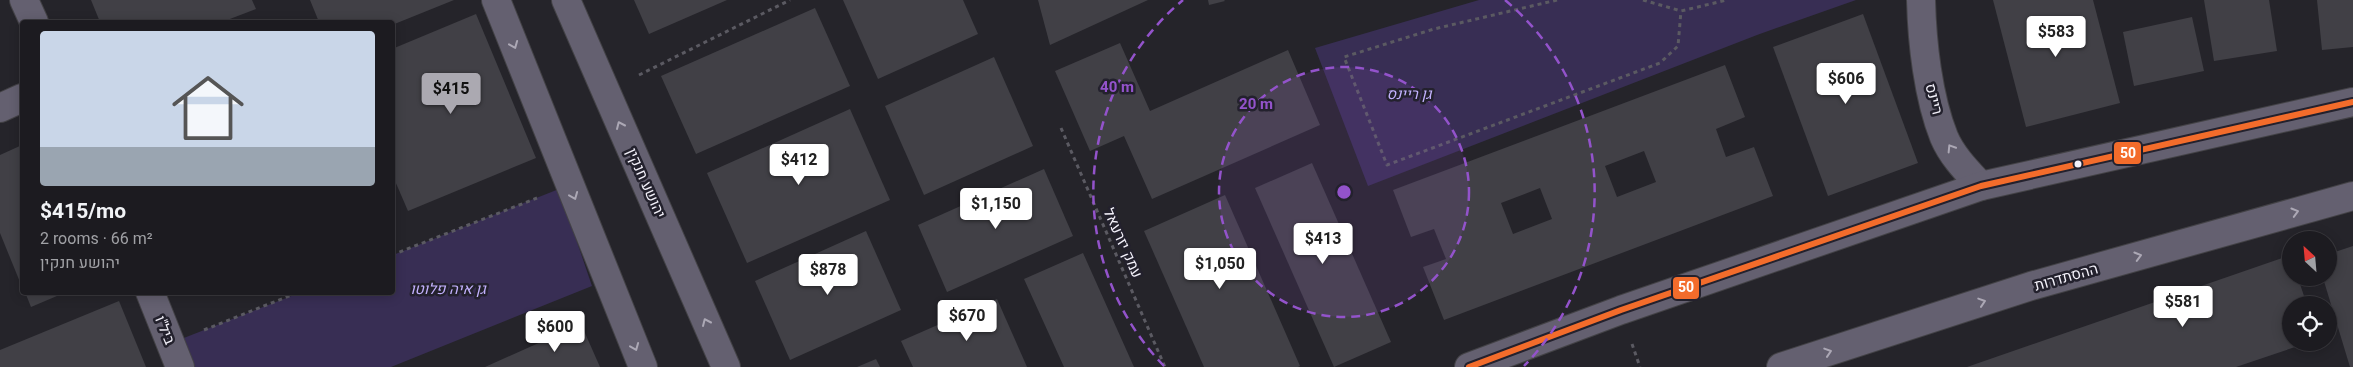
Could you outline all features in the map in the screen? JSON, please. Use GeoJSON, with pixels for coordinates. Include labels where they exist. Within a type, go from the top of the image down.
{"type":"FeatureCollection","features":[{"type":"Feature","properties":{"kind":"street"},"geometry":{"type":"LineString","coordinates":[[24,0],[33,20]]}},
{"type":"Feature","properties":{"kind":"street"},"geometry":{"type":"LineString","coordinates":[[496,0],[643,367]]}},
{"type":"Feature","properties":{"kind":"street","name":"יהושע חנקין"},"geometry":{"type":"LineString","coordinates":[[566,0],[726,367]]}},
{"type":"Feature","properties":{"kind":"street","name":"ריינס"},"geometry":{"type":"LineString","coordinates":[[1921,0],[1922,27],[1929,80],[1944,138],[1960,164],[1981,186]]}},
{"type":"Feature","properties":{"kind":"street"},"geometry":{"type":"LineString","coordinates":[[0,108],[20,99]]}},
{"type":"Feature","properties":{"kind":"street"},"geometry":{"type":"LineString","coordinates":[[1469,367],[1621,310],[1981,186],[2353,102]]}},
{"type":"Feature","properties":{"kind":"street","name":"ההסתדרות"},"geometry":{"type":"LineString","coordinates":[[1782,367],[2025,288],[2353,196]]}},
{"type":"Feature","properties":{"kind":"street","name":"ביל\"ו"},"geometry":{"type":"LineString","coordinates":[[151,295],[176,355]]}},
{"type":"Feature","properties":{"kind":"path"},"geometry":{"type":"LineString","coordinates":[[606,92],[790,0]]}},
{"type":"Feature","properties":{"kind":"path"},"geometry":{"type":"LineString","coordinates":[[1557,0],[1434,29],[1344,57],[1387,165],[1660,62],[1678,46],[1682,11]]}},
{"type":"Feature","properties":{"kind":"path"},"geometry":{"type":"LineString","coordinates":[[1642,0],[1682,11],[1727,0]]}},
{"type":"Feature","properties":{"kind":"path","name":"עמק יזרעאל"},"geometry":{"type":"LineString","coordinates":[[1061,128],[1165,367]]}},
{"type":"Feature","properties":{"kind":"path"},"geometry":{"type":"LineString","coordinates":[[395,254],[570,184]]}},
{"type":"Feature","properties":{"kind":"path"},"geometry":{"type":"LineString","coordinates":[[176,355],[293,295]]}},
{"type":"Feature","properties":{"kind":"green space","name":"גן ריינס"},"geometry":{"type":"Polygon","coordinates":[[[1479,0],[1856,0],[1757,35],[1368,186],[1315,48],[1479,0]]]}},
{"type":"Feature","properties":{"kind":"green space","name":"גן איה פלוטו"},"geometry":{"type":"Polygon","coordinates":[[[559,189],[592,286],[391,367],[182,367],[171,343],[294,295],[395,295],[395,254],[559,189]]]}},
{"type":"Feature","properties":{"kind":"building"},"geometry":{"type":"Polygon","coordinates":[[[91,0],[252,0],[256,9],[227,20],[99,20],[91,0]]]}},
{"type":"Feature","properties":{"kind":"building"},"geometry":{"type":"Polygon","coordinates":[[[310,0],[454,0],[395,24],[395,20],[318,20],[310,0]]]}},
{"type":"Feature","properties":{"kind":"building"},"geometry":{"type":"Polygon","coordinates":[[[634,0],[727,0],[649,34],[634,0]]]}},
{"type":"Feature","properties":{"kind":"building"},"geometry":{"type":"Polygon","coordinates":[[[843,0],[963,0],[978,34],[878,79],[843,0]]]}},
{"type":"Feature","properties":{"kind":"building"},"geometry":{"type":"Polygon","coordinates":[[[1038,0],[1148,0],[1050,45],[1038,0]]]}},
{"type":"Feature","properties":{"kind":"building"},"geometry":{"type":"Polygon","coordinates":[[[1208,0],[1224,0],[1225,1],[1209,5],[1208,0]]]}},
{"type":"Feature","properties":{"kind":"building"},"geometry":{"type":"Polygon","coordinates":[[[1993,0],[2093,0],[2120,103],[2026,127],[1993,0]]]}},
{"type":"Feature","properties":{"kind":"building"},"geometry":{"type":"Polygon","coordinates":[[[2204,0],[2269,0],[2277,51],[2214,61],[2204,0]]]}},
{"type":"Feature","properties":{"kind":"building"},"geometry":{"type":"Polygon","coordinates":[[[2317,0],[2353,0],[2353,47],[2322,50],[2317,0]]]}},
{"type":"Feature","properties":{"kind":"building"},"geometry":{"type":"Polygon","coordinates":[[[815,8],[850,86],[696,154],[661,76],[815,8]]]}},
{"type":"Feature","properties":{"kind":"building"},"geometry":{"type":"Polygon","coordinates":[[[476,14],[536,158],[408,211],[395,181],[395,48],[476,14]]]}},
{"type":"Feature","properties":{"kind":"building"},"geometry":{"type":"Polygon","coordinates":[[[1863,14],[1918,163],[1828,196],[1773,47],[1863,14]]]}},
{"type":"Feature","properties":{"kind":"building"},"geometry":{"type":"Polygon","coordinates":[[[2192,17],[2204,71],[2134,86],[2123,32],[2192,17]]]}},
{"type":"Feature","properties":{"kind":"building"},"geometry":{"type":"Polygon","coordinates":[[[1120,43],[1150,111],[1288,50],[1320,125],[1152,199],[1124,136],[1090,151],[1055,71],[1120,43]]]}},
{"type":"Feature","properties":{"kind":"building"},"geometry":{"type":"Polygon","coordinates":[[[994,57],[1033,146],[924,195],[885,106],[994,57]]]}},
{"type":"Feature","properties":{"kind":"building"},"geometry":{"type":"Polygon","coordinates":[[[1725,65],[1745,117],[1716,129],[1726,157],[1754,147],[1773,196],[1444,320],[1423,267],[1446,259],[1434,229],[1411,237],[1393,190],[1725,65]],[[1644,151],[1605,166],[1617,197],[1656,182],[1644,151]],[[1540,188],[1501,203],[1513,234],[1552,219],[1540,188]]]}},
{"type":"Feature","properties":{"kind":"building"},"geometry":{"type":"Polygon","coordinates":[[[850,109],[890,200],[747,263],[707,173],[850,109]]]}},
{"type":"Feature","properties":{"kind":"building"},"geometry":{"type":"Polygon","coordinates":[[[20,146],[20,282],[0,233],[0,155],[20,146]]]}},
{"type":"Feature","properties":{"kind":"building"},"geometry":{"type":"Polygon","coordinates":[[[1312,163],[1391,342],[1334,367],[1255,188],[1312,163]]]}},
{"type":"Feature","properties":{"kind":"building"},"geometry":{"type":"Polygon","coordinates":[[[1044,169],[1073,236],[947,292],[918,225],[1044,169]]]}},
{"type":"Feature","properties":{"kind":"building"},"geometry":{"type":"Polygon","coordinates":[[[1225,195],[1300,366],[1298,367],[1204,367],[1144,231],[1225,195]]]}},
{"type":"Feature","properties":{"kind":"building"},"geometry":{"type":"Polygon","coordinates":[[[866,231],[901,310],[790,360],[755,281],[866,231]]]}},
{"type":"Feature","properties":{"kind":"building"},"geometry":{"type":"Polygon","coordinates":[[[2353,246],[2353,367],[2350,367],[2337,324],[2337,296],[2328,296],[2325,286],[2338,286],[2338,251],[2353,246]]]}},
{"type":"Feature","properties":{"kind":"building"},"geometry":{"type":"Polygon","coordinates":[[[1083,253],[1134,367],[1064,367],[1024,279],[1083,253]]]}},
{"type":"Feature","properties":{"kind":"building"},"geometry":{"type":"Polygon","coordinates":[[[2282,258],[2282,286],[2301,286],[2304,296],[2282,296],[2283,351],[2236,367],[1967,367],[2282,258]]]}},
{"type":"Feature","properties":{"kind":"building"},"geometry":{"type":"Polygon","coordinates":[[[26,295],[59,295],[31,307],[26,295]]]}},
{"type":"Feature","properties":{"kind":"building"},"geometry":{"type":"Polygon","coordinates":[[[997,299],[1027,367],[913,367],[901,341],[997,299]]]}},
{"type":"Feature","properties":{"kind":"building"},"geometry":{"type":"Polygon","coordinates":[[[119,301],[146,367],[0,367],[0,350],[119,301]]]}},
{"type":"Feature","properties":{"kind":"building"},"geometry":{"type":"Polygon","coordinates":[[[581,324],[600,367],[485,367],[581,324]]]}},
{"type":"Feature","properties":{"kind":"building"},"geometry":{"type":"Polygon","coordinates":[[[876,359],[880,367],[857,367],[876,359]]]}},
{"type":"Feature","properties":{"kind":"transit line","name":"50"},"geometry":{"type":"LineString","coordinates":[[1469,367],[1621,310],[1981,186],[2353,102]]}}]}
